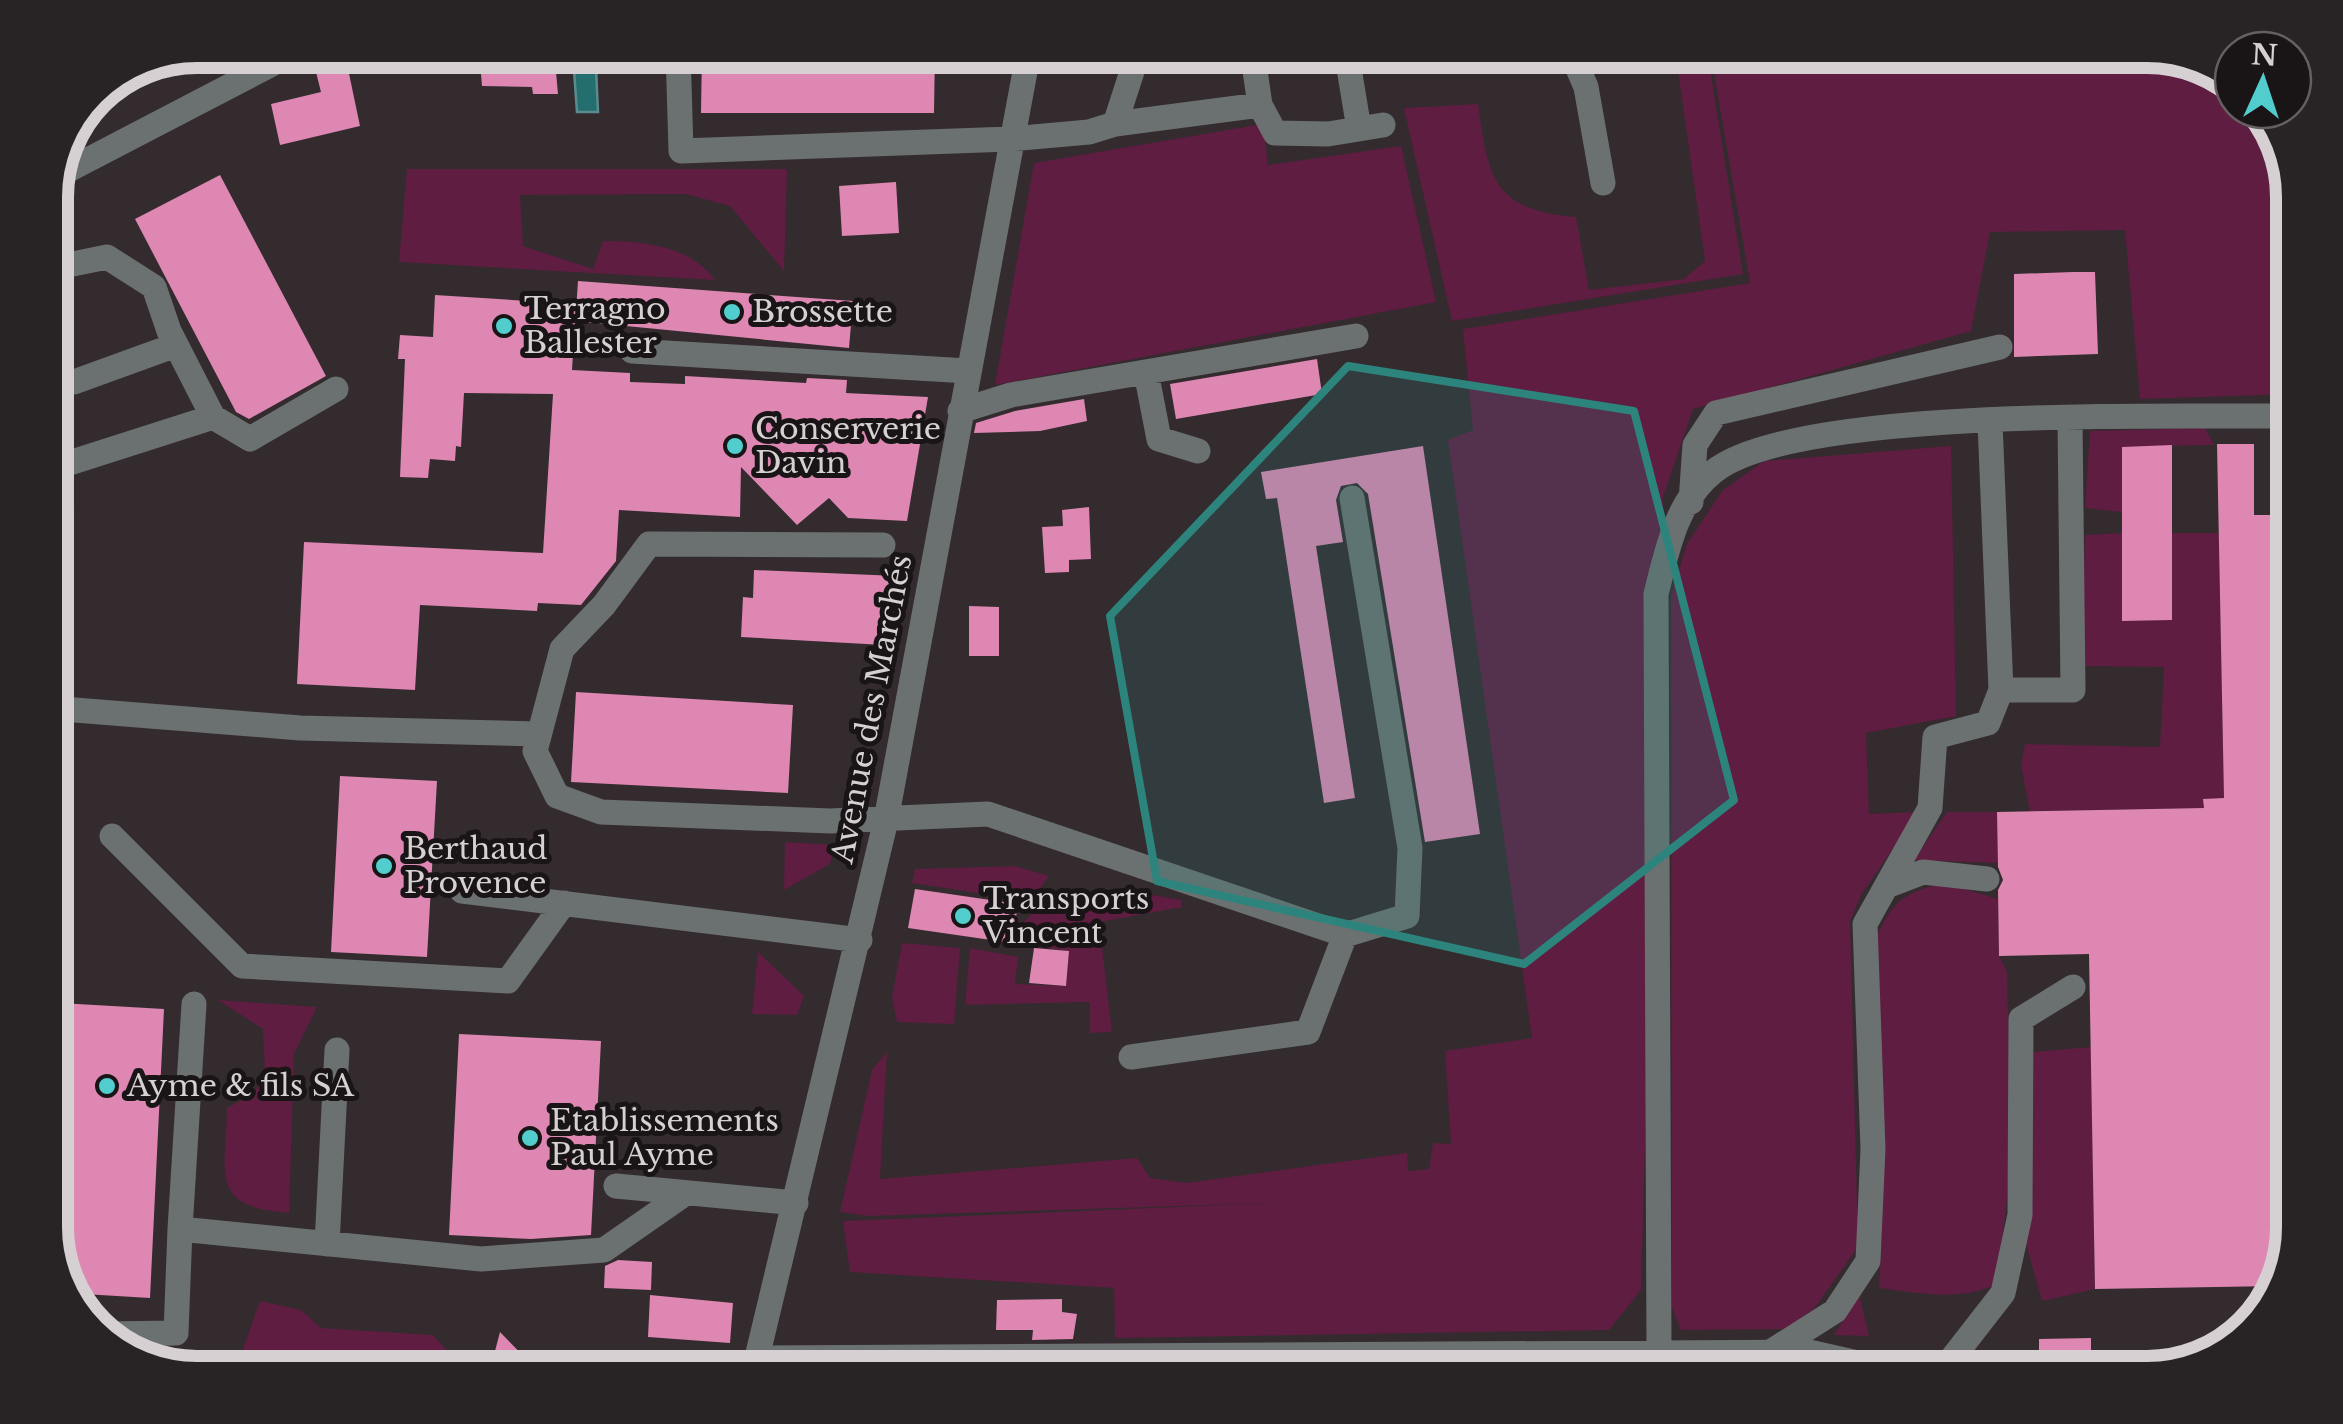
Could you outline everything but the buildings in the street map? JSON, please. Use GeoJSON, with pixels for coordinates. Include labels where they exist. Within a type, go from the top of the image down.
{"type":"FeatureCollection","features":[{"type":"Feature","properties":{"kind":"street"},"geometry":{"type":"LineString","coordinates":[[71,170],[265,68]]}},
{"type":"Feature","properties":{"kind":"street"},"geometry":{"type":"LineString","coordinates":[[679,68],[681,151],[1010,139],[1089,132],[1115,124],[1260,105]]}},
{"type":"Feature","properties":{"kind":"street","name":"Avenue des Marchés"},"geometry":{"type":"LineString","coordinates":[[758,1356],[886,820],[1025,68]]}},
{"type":"Feature","properties":{"kind":"street"},"geometry":{"type":"LineString","coordinates":[[1115,124],[1133,68]]}},
{"type":"Feature","properties":{"kind":"street"},"geometry":{"type":"LineString","coordinates":[[1255,68],[1260,105],[1275,133],[1371,127],[1352,68]]}},
{"type":"Feature","properties":{"kind":"street"},"geometry":{"type":"LineString","coordinates":[[1578,68],[1586,87],[1603,183]]}},
{"type":"Feature","properties":{"kind":"street"},"geometry":{"type":"LineString","coordinates":[[68,265],[108,257],[154,287],[176,345],[214,417],[250,439],[336,389]]}},
{"type":"Feature","properties":{"kind":"street"},"geometry":{"type":"LineString","coordinates":[[960,411],[1011,395],[1356,336]]}},
{"type":"Feature","properties":{"kind":"street"},"geometry":{"type":"LineString","coordinates":[[68,382],[176,345]]}},
{"type":"Feature","properties":{"kind":"street"},"geometry":{"type":"LineString","coordinates":[[1690,502],[1695,445],[1716,413],[2000,347]]}},
{"type":"Feature","properties":{"kind":"street"},"geometry":{"type":"LineString","coordinates":[[632,351],[920,372],[968,371]]}},
{"type":"Feature","properties":{"kind":"street"},"geometry":{"type":"LineString","coordinates":[[1146,372],[1159,440],[1198,451]]}},
{"type":"Feature","properties":{"kind":"street"},"geometry":{"type":"LineString","coordinates":[[1659,1352],[1656,594],[1672,528],[1712,472],[1754,448],[1846,431],[1990,422],[2275,416]]}},
{"type":"Feature","properties":{"kind":"street"},"geometry":{"type":"LineString","coordinates":[[68,463],[214,417]]}},
{"type":"Feature","properties":{"kind":"street"},"geometry":{"type":"LineString","coordinates":[[2002,690],[2073,690],[2070,419]]}},
{"type":"Feature","properties":{"kind":"street"},"geometry":{"type":"LineString","coordinates":[[1772,1352],[1835,1311],[1868,1261],[1873,1148],[1865,924],[1930,808],[1935,737],[1988,723],[2002,690],[1990,422]]}},
{"type":"Feature","properties":{"kind":"street"},"geometry":{"type":"LineString","coordinates":[[883,545],[649,544],[604,605],[562,650],[535,750],[556,796],[602,812],[886,820],[988,814],[1345,935],[1407,916],[1410,848],[1352,498]]}},
{"type":"Feature","properties":{"kind":"street"},"geometry":{"type":"LineString","coordinates":[[68,709],[300,728],[538,734]]}},
{"type":"Feature","properties":{"kind":"street"},"geometry":{"type":"LineString","coordinates":[[112,836],[242,966],[508,981],[564,903]]}},
{"type":"Feature","properties":{"kind":"street"},"geometry":{"type":"LineString","coordinates":[[1889,885],[1923,872],[1987,880]]}},
{"type":"Feature","properties":{"kind":"street"},"geometry":{"type":"LineString","coordinates":[[462,891],[860,940]]}},
{"type":"Feature","properties":{"kind":"street"},"geometry":{"type":"LineString","coordinates":[[1131,1058],[1308,1032],[1345,935]]}},
{"type":"Feature","properties":{"kind":"street"},"geometry":{"type":"LineString","coordinates":[[1954,1356],[2004,1293],[2020,1216],[2021,1019],[2074,987]]}},
{"type":"Feature","properties":{"kind":"street"},"geometry":{"type":"LineString","coordinates":[[124,1334],[176,1333],[194,1004]]}},
{"type":"Feature","properties":{"kind":"street"},"geometry":{"type":"LineString","coordinates":[[327,1244],[337,1050]]}},
{"type":"Feature","properties":{"kind":"street"},"geometry":{"type":"LineString","coordinates":[[616,1186],[796,1202]]}},
{"type":"Feature","properties":{"kind":"street"},"geometry":{"type":"LineString","coordinates":[[180,1230],[481,1259],[604,1250],[686,1192]]}},
{"type":"Feature","properties":{"kind":"street"},"geometry":{"type":"LineString","coordinates":[[1401,1356],[1659,1352],[1809,1352],[1827,1356]]}},
{"type":"Feature","properties":{"kind":"highlighted area"},"geometry":{"type":"Polygon","coordinates":[[[1348,366],[1634,411],[1734,800],[1524,964],[1157,881],[1110,616],[1348,366]]]}},
{"type":"Feature","properties":{"kind":"shaded area"},"geometry":{"type":"Polygon","coordinates":[[[1678,68],[1710,68],[1743,274],[1452,321],[1404,108],[1478,104],[1486,152],[1500,186],[1528,207],[1576,217],[1589,290],[1684,279],[1705,261],[1678,68]]]}},
{"type":"Feature","properties":{"kind":"shaded area"},"geometry":{"type":"Polygon","coordinates":[[[1713,68],[2163,69],[2196,77],[2213,86],[2213,130],[2257,130],[2271,163],[2275,188],[2275,395],[2140,399],[2125,230],[1990,232],[1971,331],[1693,409],[1663,497],[1641,1290],[1609,1330],[1115,1338],[1114,1288],[850,1272],[843,1221],[1274,1203],[868,1216],[840,1212],[872,1070],[887,1052],[880,1179],[1137,1158],[1150,1178],[1186,1183],[1407,1153],[1408,1171],[1429,1169],[1433,1143],[1451,1144],[1445,1051],[1532,1038],[1448,440],[1473,430],[1463,329],[1750,283],[1713,68]]]}},
{"type":"Feature","properties":{"kind":"shaded area"},"geometry":{"type":"Polygon","coordinates":[[[1263,124],[1268,165],[1401,146],[1436,302],[995,385],[1034,163],[1263,124]]]}},
{"type":"Feature","properties":{"kind":"shaded area"},"geometry":{"type":"Polygon","coordinates":[[[407,169],[787,169],[784,271],[730,206],[686,194],[520,195],[523,246],[593,269],[603,241],[649,244],[693,259],[715,280],[399,262],[407,169]]]}},
{"type":"Feature","properties":{"kind":"shaded area"},"geometry":{"type":"Polygon","coordinates":[[[2205,428],[2214,445],[2123,447],[2122,512],[2085,508],[2090,431],[2205,428]]]}},
{"type":"Feature","properties":{"kind":"shaded area"},"geometry":{"type":"Polygon","coordinates":[[[1951,446],[1956,716],[1866,733],[1869,814],[1918,812],[1861,895],[1850,921],[1858,1247],[1813,1310],[1784,1329],[1681,1330],[1672,1308],[1671,596],[1687,544],[1722,491],[1764,461],[1951,446]]]}},
{"type":"Feature","properties":{"kind":"shaded area"},"geometry":{"type":"Polygon","coordinates":[[[2122,533],[2123,621],[2172,619],[2172,533],[2219,533],[2224,798],[2204,799],[2204,808],[2030,811],[2021,766],[2025,744],[2160,747],[2164,667],[2082,666],[2085,535],[2122,533]]]}},
{"type":"Feature","properties":{"kind":"shaded area"},"geometry":{"type":"Polygon","coordinates":[[[1947,812],[1997,812],[1998,863],[1914,860],[1947,812]]]}},
{"type":"Feature","properties":{"kind":"shaded area"},"geometry":{"type":"Polygon","coordinates":[[[785,842],[834,845],[830,864],[784,890],[785,842]]]}},
{"type":"Feature","properties":{"kind":"shaded area"},"geometry":{"type":"Polygon","coordinates":[[[1015,866],[1049,876],[1031,901],[912,883],[915,869],[1015,866]]]}},
{"type":"Feature","properties":{"kind":"shaded area"},"geometry":{"type":"Polygon","coordinates":[[[1944,883],[1998,899],[1999,956],[2007,971],[2010,1089],[2006,1209],[1993,1286],[1951,1295],[1879,1288],[1882,1230],[1874,941],[1900,901],[1944,883]]]}},
{"type":"Feature","properties":{"kind":"shaded area"},"geometry":{"type":"Polygon","coordinates":[[[1129,891],[1181,900],[1182,907],[1099,922],[1112,1032],[1090,1033],[1090,1002],[965,1005],[970,948],[1018,957],[1015,984],[1065,986],[1069,951],[1020,944],[1021,925],[1051,893],[1127,903],[1129,891]]]}},
{"type":"Feature","properties":{"kind":"shaded area"},"geometry":{"type":"Polygon","coordinates":[[[902,943],[960,948],[954,1024],[897,1022],[892,997],[902,943]]]}},
{"type":"Feature","properties":{"kind":"shaded area"},"geometry":{"type":"Polygon","coordinates":[[[758,952],[804,996],[797,1015],[752,1014],[758,952]]]}},
{"type":"Feature","properties":{"kind":"shaded area"},"geometry":{"type":"Polygon","coordinates":[[[218,1000],[317,1007],[294,1054],[289,1213],[245,1203],[227,1183],[227,1108],[253,1093],[263,1078],[263,1029],[218,1000]]]}},
{"type":"Feature","properties":{"kind":"shaded area"},"geometry":{"type":"Polygon","coordinates":[[[2091,1047],[2095,1289],[2042,1301],[2025,1240],[2033,1052],[2091,1047]]]}},
{"type":"Feature","properties":{"kind":"shaded area"},"geometry":{"type":"Polygon","coordinates":[[[1859,1294],[1869,1336],[1834,1335],[1859,1294]]]}},
{"type":"Feature","properties":{"kind":"shaded area"},"geometry":{"type":"Polygon","coordinates":[[[260,1301],[301,1310],[321,1328],[433,1335],[452,1356],[240,1356],[260,1301]]]}},
{"type":"Feature","properties":{"kind":"water"},"geometry":{"type":"Polygon","coordinates":[[[596,68],[598,112],[577,112],[574,70],[596,68]]]}},
{"type":"Feature","properties":{"kind":"railway"},"geometry":{"type":"LineString","coordinates":[[141,81],[148,77]]}},
{"type":"Feature","properties":{"kind":"place","name":"Brossette"},"geometry":{"type":"Point","coordinates":[732,312]}},
{"type":"Feature","properties":{"kind":"place","name":"Terragno Ballester"},"geometry":{"type":"Point","coordinates":[504,326]}},
{"type":"Feature","properties":{"kind":"place","name":"Conserverie Davin"},"geometry":{"type":"Point","coordinates":[735,446]}},
{"type":"Feature","properties":{"kind":"place","name":"Berthaud Provence"},"geometry":{"type":"Point","coordinates":[384,866]}},
{"type":"Feature","properties":{"kind":"place","name":"Transports Vincent"},"geometry":{"type":"Point","coordinates":[963,916]}},
{"type":"Feature","properties":{"kind":"place","name":"Ayme & fils SA"},"geometry":{"type":"Point","coordinates":[107,1086]}},
{"type":"Feature","properties":{"kind":"place","name":"Etablissements Paul Ayme"},"geometry":{"type":"Point","coordinates":[530,1138]}}]}
